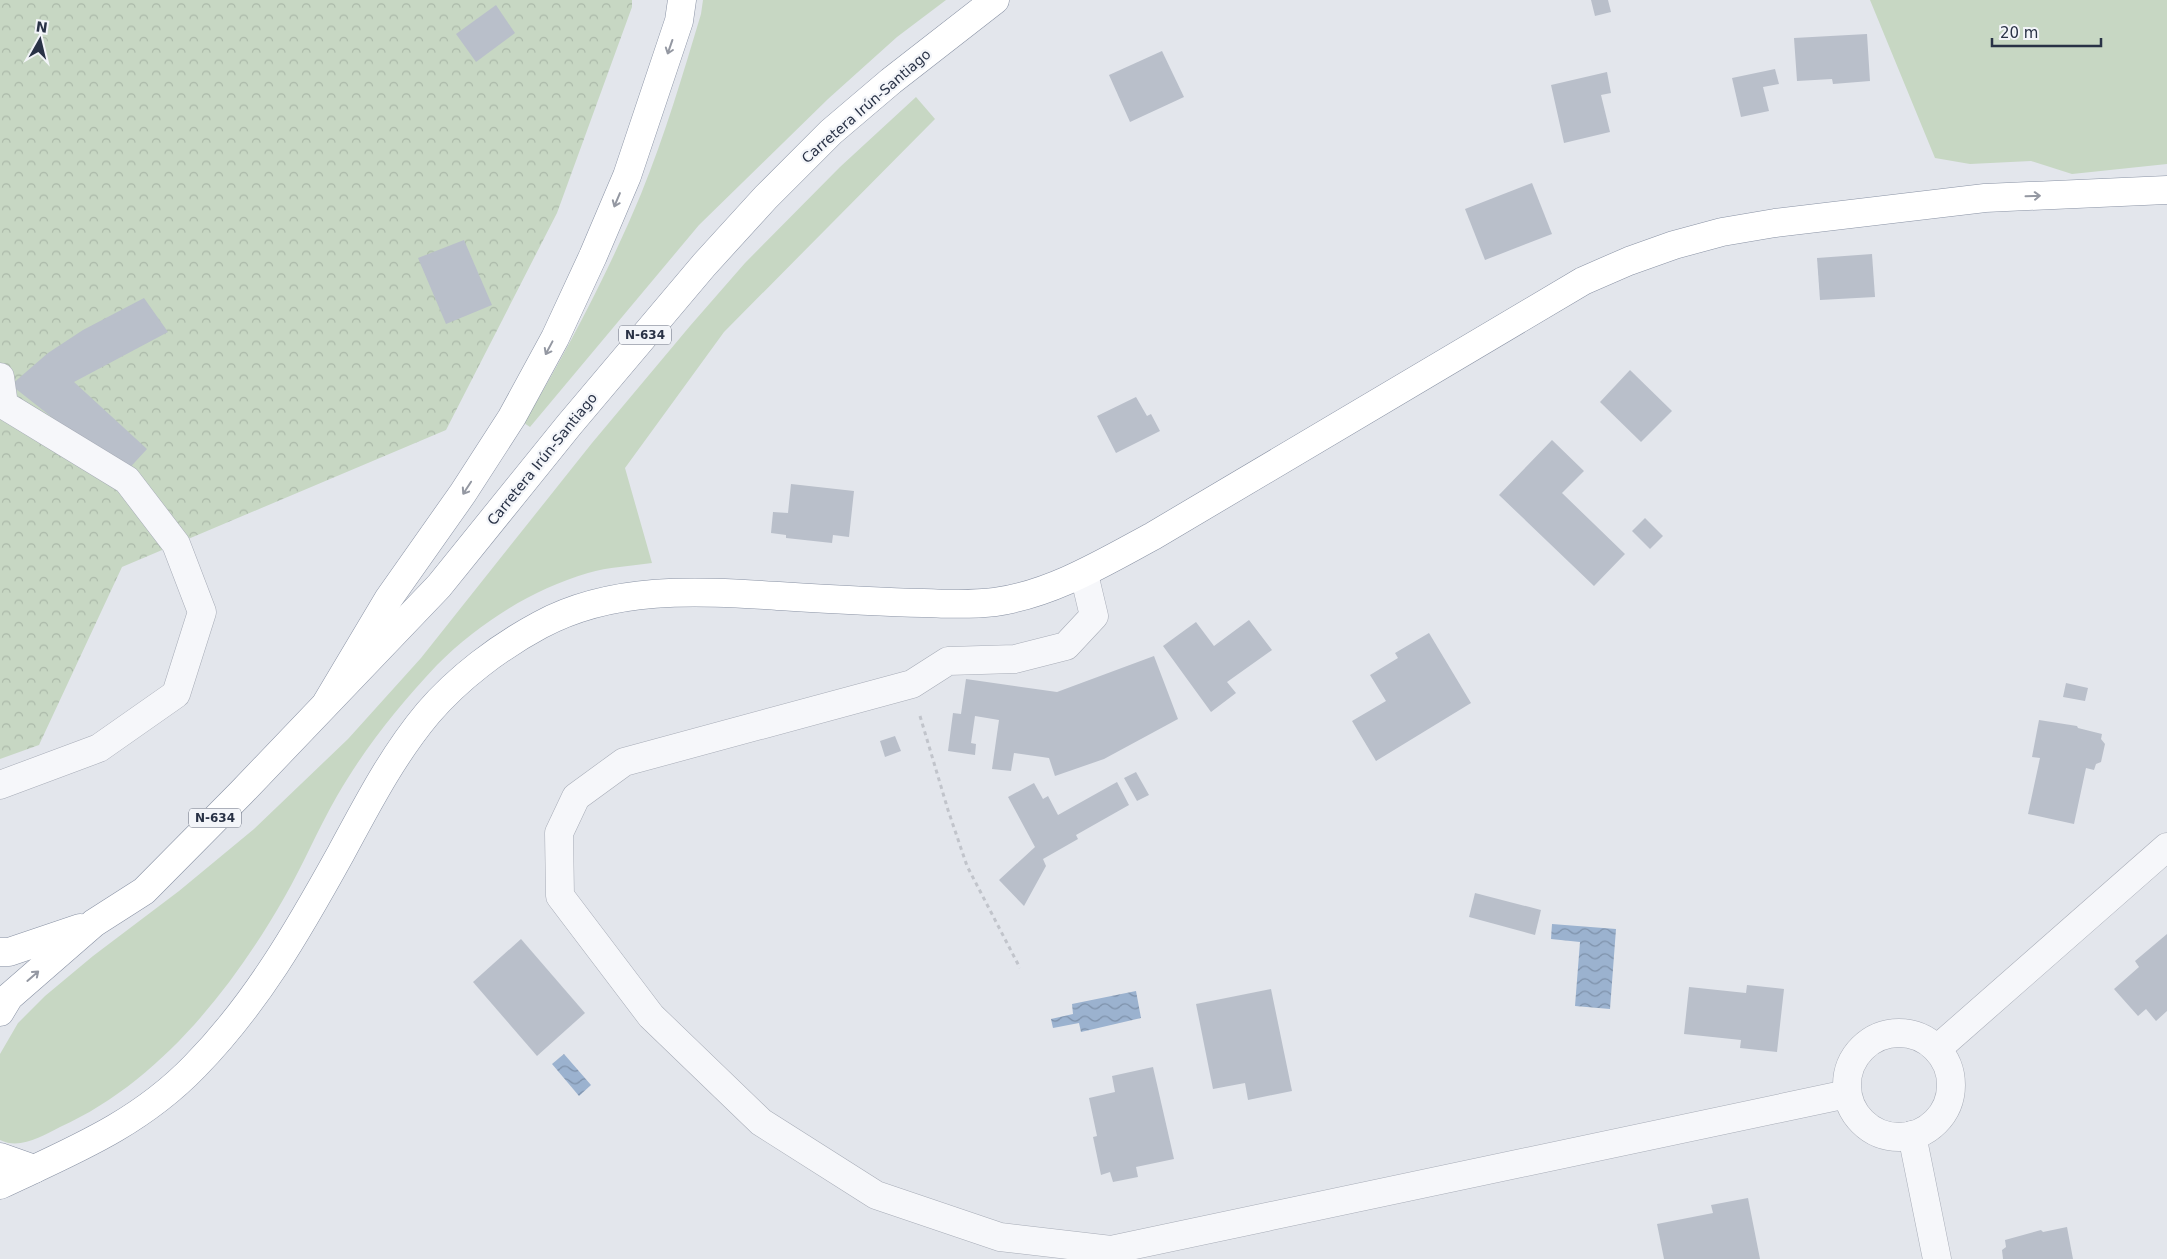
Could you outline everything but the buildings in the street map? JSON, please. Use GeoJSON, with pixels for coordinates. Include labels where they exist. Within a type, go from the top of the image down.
{"type":"FeatureCollection","features":[{"type":"Feature","properties":{"kind":"highway"},"geometry":{"type":"LineString","coordinates":[[327,702],[389,598],[463,493],[512,417],[555,338],[627,176],[679,22],[682,0]]}},
{"type":"Feature","properties":{"kind":"highway","name":"Carretera Irún-Santiago"},"geometry":{"type":"LineString","coordinates":[[0,1012],[8,997],[94,923],[144,891],[439,586],[685,288],[766,197],[831,132],[883,87],[995,0]]}},
{"type":"Feature","properties":{"kind":"highway"},"geometry":{"type":"LineString","coordinates":[[0,1184],[106,1136],[164,1094],[193,1069],[236,1021],[266,980],[300,926],[384,775],[405,742],[430,711],[466,676],[510,643],[543,624],[579,608],[623,597],[663,592],[702,591],[876,602],[942,604],[995,602],[1041,590],[1084,574],[1223,496],[1582,282],[1629,261],[1674,245],[1722,232],[1775,223],[1985,198],[2167,190]]}},
{"type":"Feature","properties":{"kind":"highway","name":"Carretera Irún-Santiago"},"geometry":{"type":"LineString","coordinates":[[0,952],[9,952],[94,923]]}},
{"type":"Feature","properties":{"kind":"highway"},"geometry":{"type":"LineString","coordinates":[[0,1157],[34,1169]]}},
{"type":"Feature","properties":{"kind":"street"},"geometry":{"type":"LineString","coordinates":[[0,377],[4,405],[127,480],[176,544],[202,612],[176,694],[99,748],[0,785]]}},
{"type":"Feature","properties":{"kind":"street"},"geometry":{"type":"LineString","coordinates":[[1084,574],[1094,616],[1066,646],[1015,659],[948,661],[912,684],[624,762],[576,797],[559,833],[560,896],[651,1016],[761,1122],[876,1195],[1000,1237],[1111,1250],[1847,1094]]}},
{"type":"Feature","properties":{"kind":"street"},"geometry":{"type":"LineString","coordinates":[[1937,1050],[2167,847]]}},
{"type":"Feature","properties":{"kind":"street"},"geometry":{"type":"LineString","coordinates":[[1895,1033],[1913,1035],[1930,1043],[1937,1050],[1944,1058],[1950,1075],[1950,1093],[1943,1112],[1932,1126],[1912,1135],[1894,1137],[1876,1132],[1861,1122],[1852,1110],[1847,1094],[1850,1065],[1860,1050],[1874,1039],[1895,1033]]}},
{"type":"Feature","properties":{"kind":"street"},"geometry":{"type":"LineString","coordinates":[[1912,1135],[1937,1259]]}},
{"type":"Feature","properties":{"kind":"path"},"geometry":{"type":"LineString","coordinates":[[912,684],[948,810],[967,866],[1020,968]]}},
{"type":"Feature","properties":{"kind":"green space"},"geometry":{"type":"Polygon","coordinates":[[[0,0],[632,0],[632,7],[557,213],[446,430],[122,567],[39,745],[0,759],[0,0]]]}},
{"type":"Feature","properties":{"kind":"green space"},"geometry":{"type":"Polygon","coordinates":[[[703,0],[946,0],[897,37],[828,99],[699,225],[530,427],[524,423],[587,310],[641,194],[673,104],[701,14],[703,0]]]}},
{"type":"Feature","properties":{"kind":"green space"},"geometry":{"type":"Polygon","coordinates":[[[1870,0],[2167,0],[2167,164],[2072,174],[2031,161],[1970,164],[1935,158],[1870,0]]]}},
{"type":"Feature","properties":{"kind":"green space"},"geometry":{"type":"Polygon","coordinates":[[[916,97],[935,119],[724,332],[625,468],[652,563],[596,571],[546,589],[488,622],[453,650],[410,695],[359,761],[337,796],[291,885],[263,932],[241,966],[189,1030],[160,1059],[129,1085],[96,1108],[31,1141],[8,1143],[0,1140],[0,1054],[18,1023],[45,996],[93,956],[179,891],[254,829],[348,739],[421,658],[592,443],[745,263],[840,167],[916,97]]]}},
{"type":"Feature","properties":{"kind":"water"},"geometry":{"type":"Polygon","coordinates":[[[1552,924],[1616,929],[1610,1009],[1575,1006],[1580,942],[1551,939],[1552,924]]]}},
{"type":"Feature","properties":{"kind":"water"},"geometry":{"type":"Polygon","coordinates":[[[1136,991],[1141,1018],[1081,1032],[1079,1023],[1053,1028],[1051,1019],[1073,1014],[1072,1004],[1136,991]]]}},
{"type":"Feature","properties":{"kind":"water"},"geometry":{"type":"Polygon","coordinates":[[[564,1054],[591,1085],[579,1096],[552,1064],[564,1054]]]}}]}
